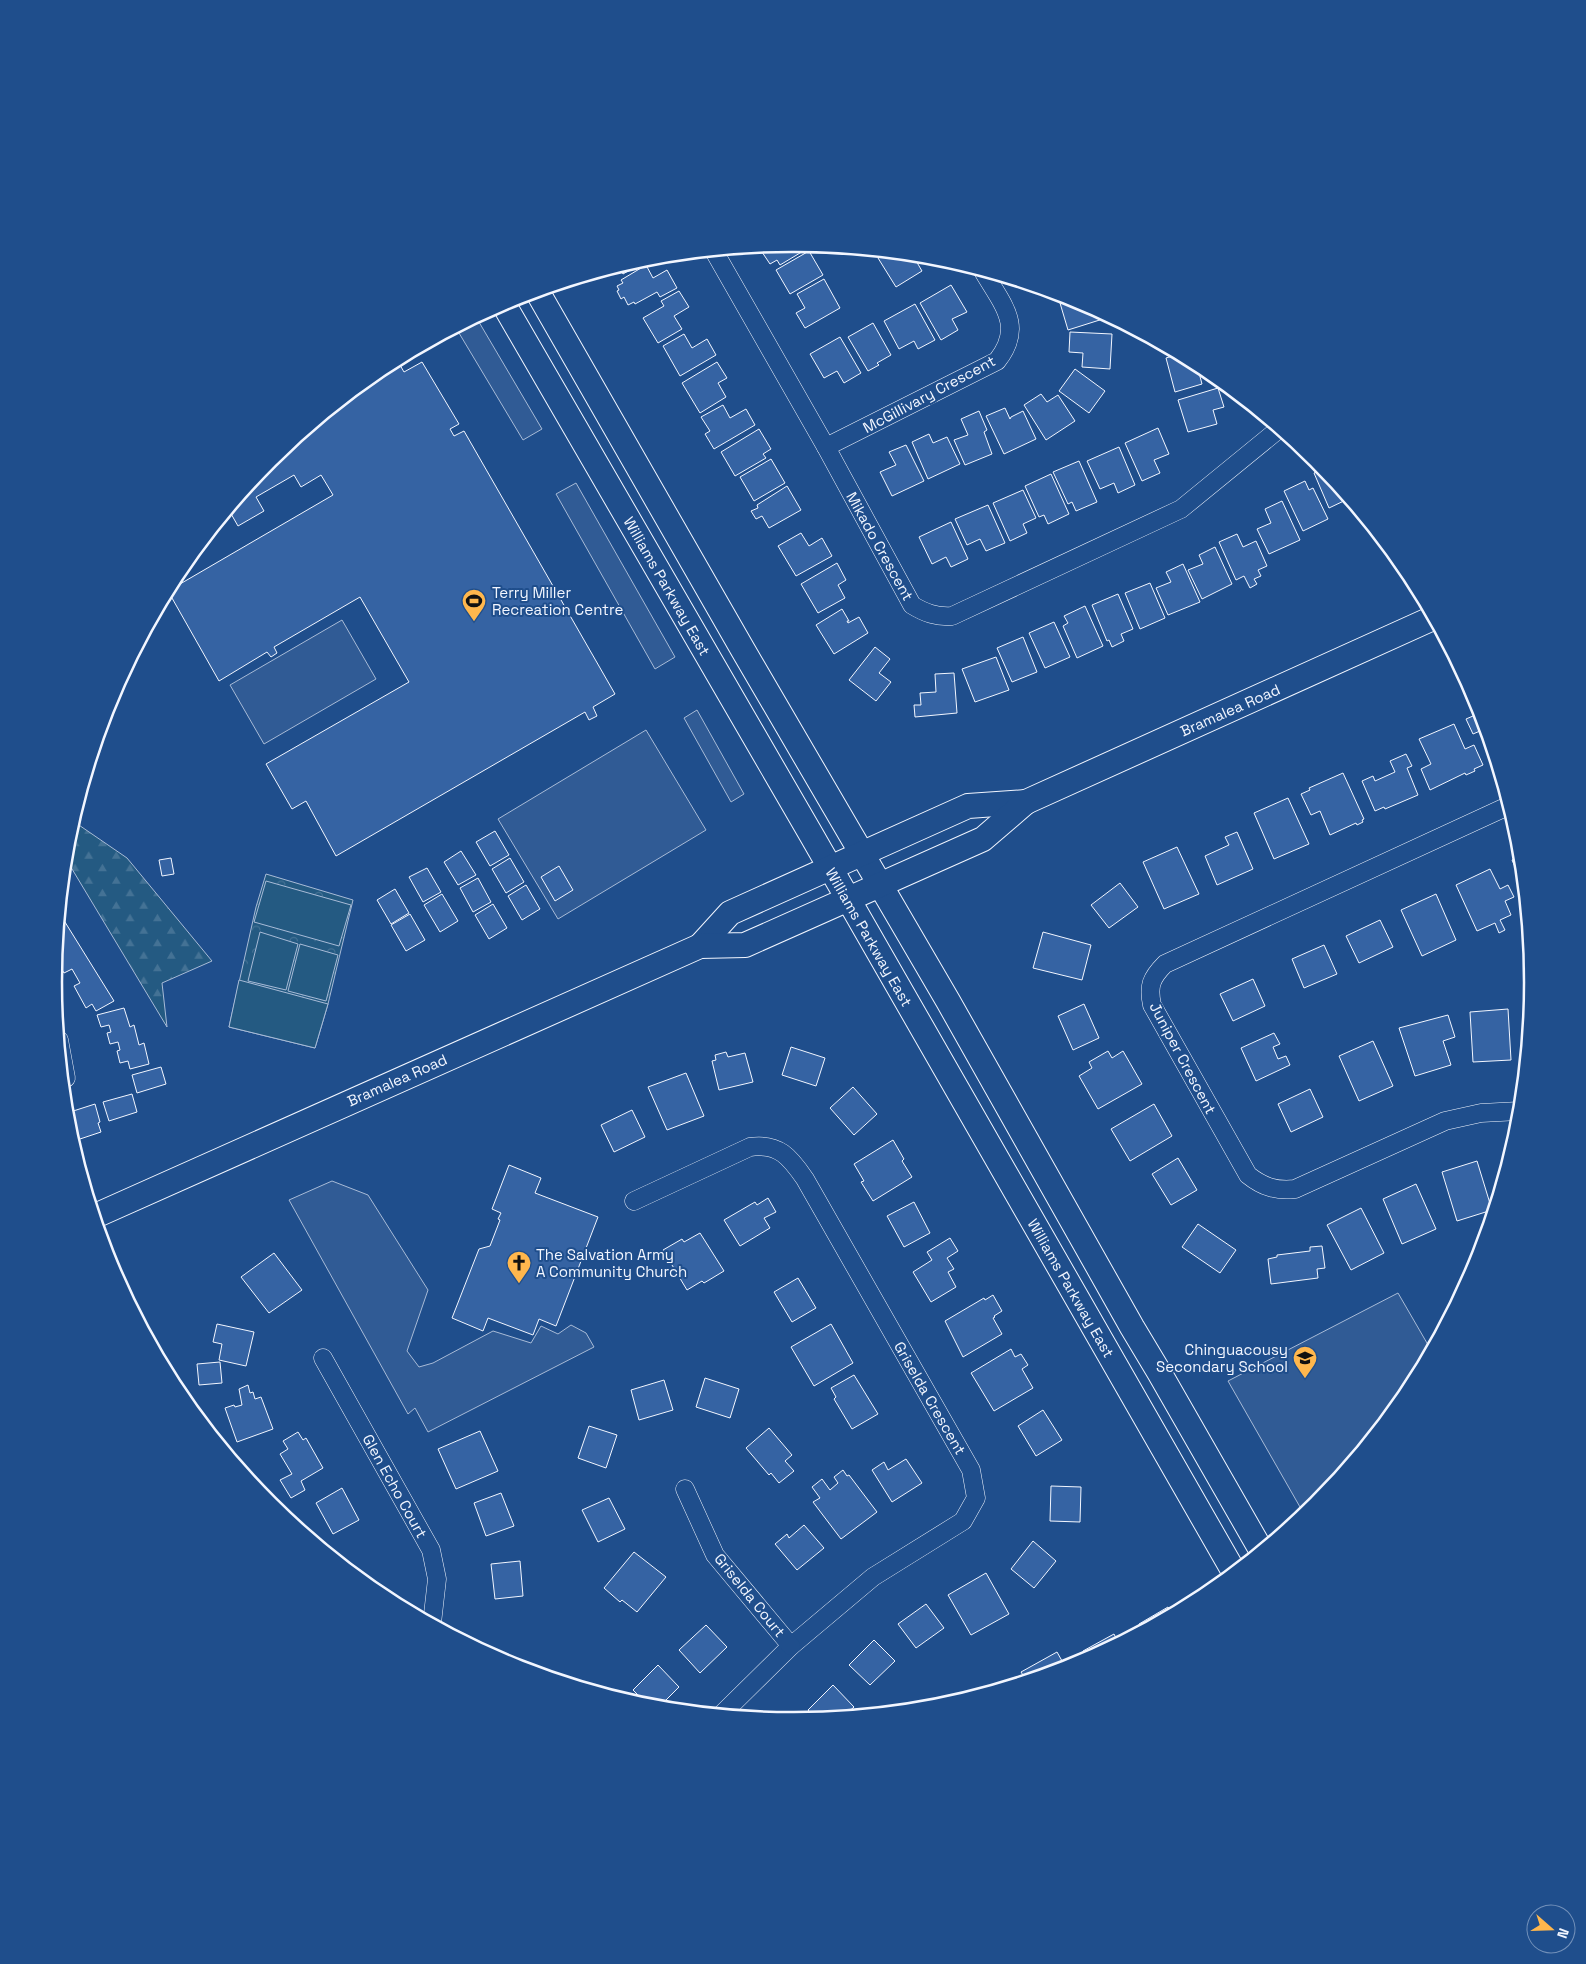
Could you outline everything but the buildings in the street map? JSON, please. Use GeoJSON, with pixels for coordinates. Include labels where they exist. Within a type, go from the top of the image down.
{"type":"FeatureCollection","features":[{"type":"Feature","properties":{"kind":"main road"},"geometry":{"type":"LineString","coordinates":[[540,297],[742,650],[948,1001],[1127,1319],[1258,1545]]}},
{"type":"Feature","properties":{"kind":"main road","name":"Williams Parkway East"},"geometry":{"type":"LineString","coordinates":[[507,310],[1231,1567]]}},
{"type":"Feature","properties":{"kind":"main road","name":"Bramalea Road"},"geometry":{"type":"LineString","coordinates":[[100,1214],[485,1040],[700,946],[745,945],[880,885],[982,838],[1026,802],[1428,620]]}},
{"type":"Feature","properties":{"kind":"main road","name":"Bramalea Road"},"geometry":{"type":"LineString","coordinates":[[700,946],[730,913],[968,806],[1026,802]]}},
{"type":"Feature","properties":{"kind":"street","name":"Mikado Crescent"},"geometry":{"type":"LineString","coordinates":[[717,256],[826,447],[912,605],[927,614],[942,617],[952,616],[1181,510],[1274,432]]}},
{"type":"Feature","properties":{"kind":"street","name":"McGillivary Crescent"},"geometry":{"type":"LineString","coordinates":[[826,447],[997,361],[1008,344],[1011,334],[1010,320],[988,278]]}},
{"type":"Feature","properties":{"kind":"street","name":"Juniper Crescent"},"geometry":{"type":"LineString","coordinates":[[1502,809],[1165,964],[1155,974],[1149,991],[1152,1005],[1248,1175],[1268,1188],[1280,1190],[1295,1189],[1445,1121],[1481,1114],[1511,1112]]}},
{"type":"Feature","properties":{"kind":"street","name":"Griselda Crescent"},"geometry":{"type":"LineString","coordinates":[[634,1201],[750,1147],[774,1148],[791,1159],[805,1179],[971,1470],[976,1498],[963,1521],[873,1577],[791,1646],[727,1709]]}},
{"type":"Feature","properties":{"kind":"street","name":"Glen Echo Court"},"geometry":{"type":"LineString","coordinates":[[323,1358],[431,1550],[437,1579],[433,1617]]}},
{"type":"Feature","properties":{"kind":"street","name":"Griselda Court"},"geometry":{"type":"LineString","coordinates":[[685,1489],[714,1555],[791,1646]]}},
{"type":"Feature","properties":{"kind":"green space"},"geometry":{"type":"Polygon","coordinates":[[[80,826],[127,858],[212,961],[162,983],[167,1027],[72,869],[80,826]]]}},
{"type":"Feature","properties":{"kind":"green space"},"geometry":{"type":"Polygon","coordinates":[[[266,874],[353,900],[328,1004],[315,1048],[229,1027],[256,907],[266,874]]]}},
{"type":"Feature","properties":{"kind":"green space"},"geometry":{"type":"Polygon","coordinates":[[[266,881],[351,905],[339,946],[254,922],[266,881]]]}},
{"type":"Feature","properties":{"kind":"green space"},"geometry":{"type":"Polygon","coordinates":[[[260,932],[298,944],[286,990],[248,981],[260,932]]]}},
{"type":"Feature","properties":{"kind":"green space"},"geometry":{"type":"Polygon","coordinates":[[[300,944],[338,955],[326,1001],[288,991],[300,944]]]}},
{"type":"Feature","properties":{"kind":"green space"},"geometry":{"type":"Polygon","coordinates":[[[239,980],[328,1004],[315,1048],[229,1027],[239,980]]]}},
{"type":"Feature","properties":{"kind":"shaded area"},"geometry":{"type":"Polygon","coordinates":[[[479,323],[542,429],[523,440],[459,333],[479,323]]]}},
{"type":"Feature","properties":{"kind":"shaded area"},"geometry":{"type":"Polygon","coordinates":[[[576,483],[675,657],[655,669],[556,494],[576,483]]]}},
{"type":"Feature","properties":{"kind":"shaded area"},"geometry":{"type":"Polygon","coordinates":[[[342,620],[376,679],[264,744],[230,685],[342,620]]]}},
{"type":"Feature","properties":{"kind":"shaded area"},"geometry":{"type":"Polygon","coordinates":[[[697,710],[744,794],[731,802],[684,718],[697,710]]]}},
{"type":"Feature","properties":{"kind":"shaded area"},"geometry":{"type":"Polygon","coordinates":[[[646,730],[706,830],[558,919],[498,819],[646,730]]]}},
{"type":"Feature","properties":{"kind":"shaded area"},"geometry":{"type":"Polygon","coordinates":[[[332,1181],[368,1195],[428,1290],[407,1351],[419,1367],[433,1363],[493,1331],[531,1343],[541,1326],[558,1334],[571,1325],[586,1333],[594,1347],[428,1432],[415,1408],[408,1414],[289,1200],[332,1181]]]}},
{"type":"Feature","properties":{"kind":"shaded area","name":"Chinguacousy Secondary School"},"geometry":{"type":"Polygon","coordinates":[[[1398,1293],[1428,1344],[1373,1427],[1342,1464],[1300,1508],[1228,1381],[1398,1293]]]}},
{"type":"Feature","properties":{"kind":"place","name":"Terry Miller Recreation Centre"},"geometry":{"type":"Point","coordinates":[474,622]}},
{"type":"Feature","properties":{"kind":"place","name":"The Salvation Army A Community Church"},"geometry":{"type":"Point","coordinates":[519,1284]}},
{"type":"Feature","properties":{"kind":"place","name":"Chinguacousy Secondary School"},"geometry":{"type":"Point","coordinates":[1305,1379]}}]}
